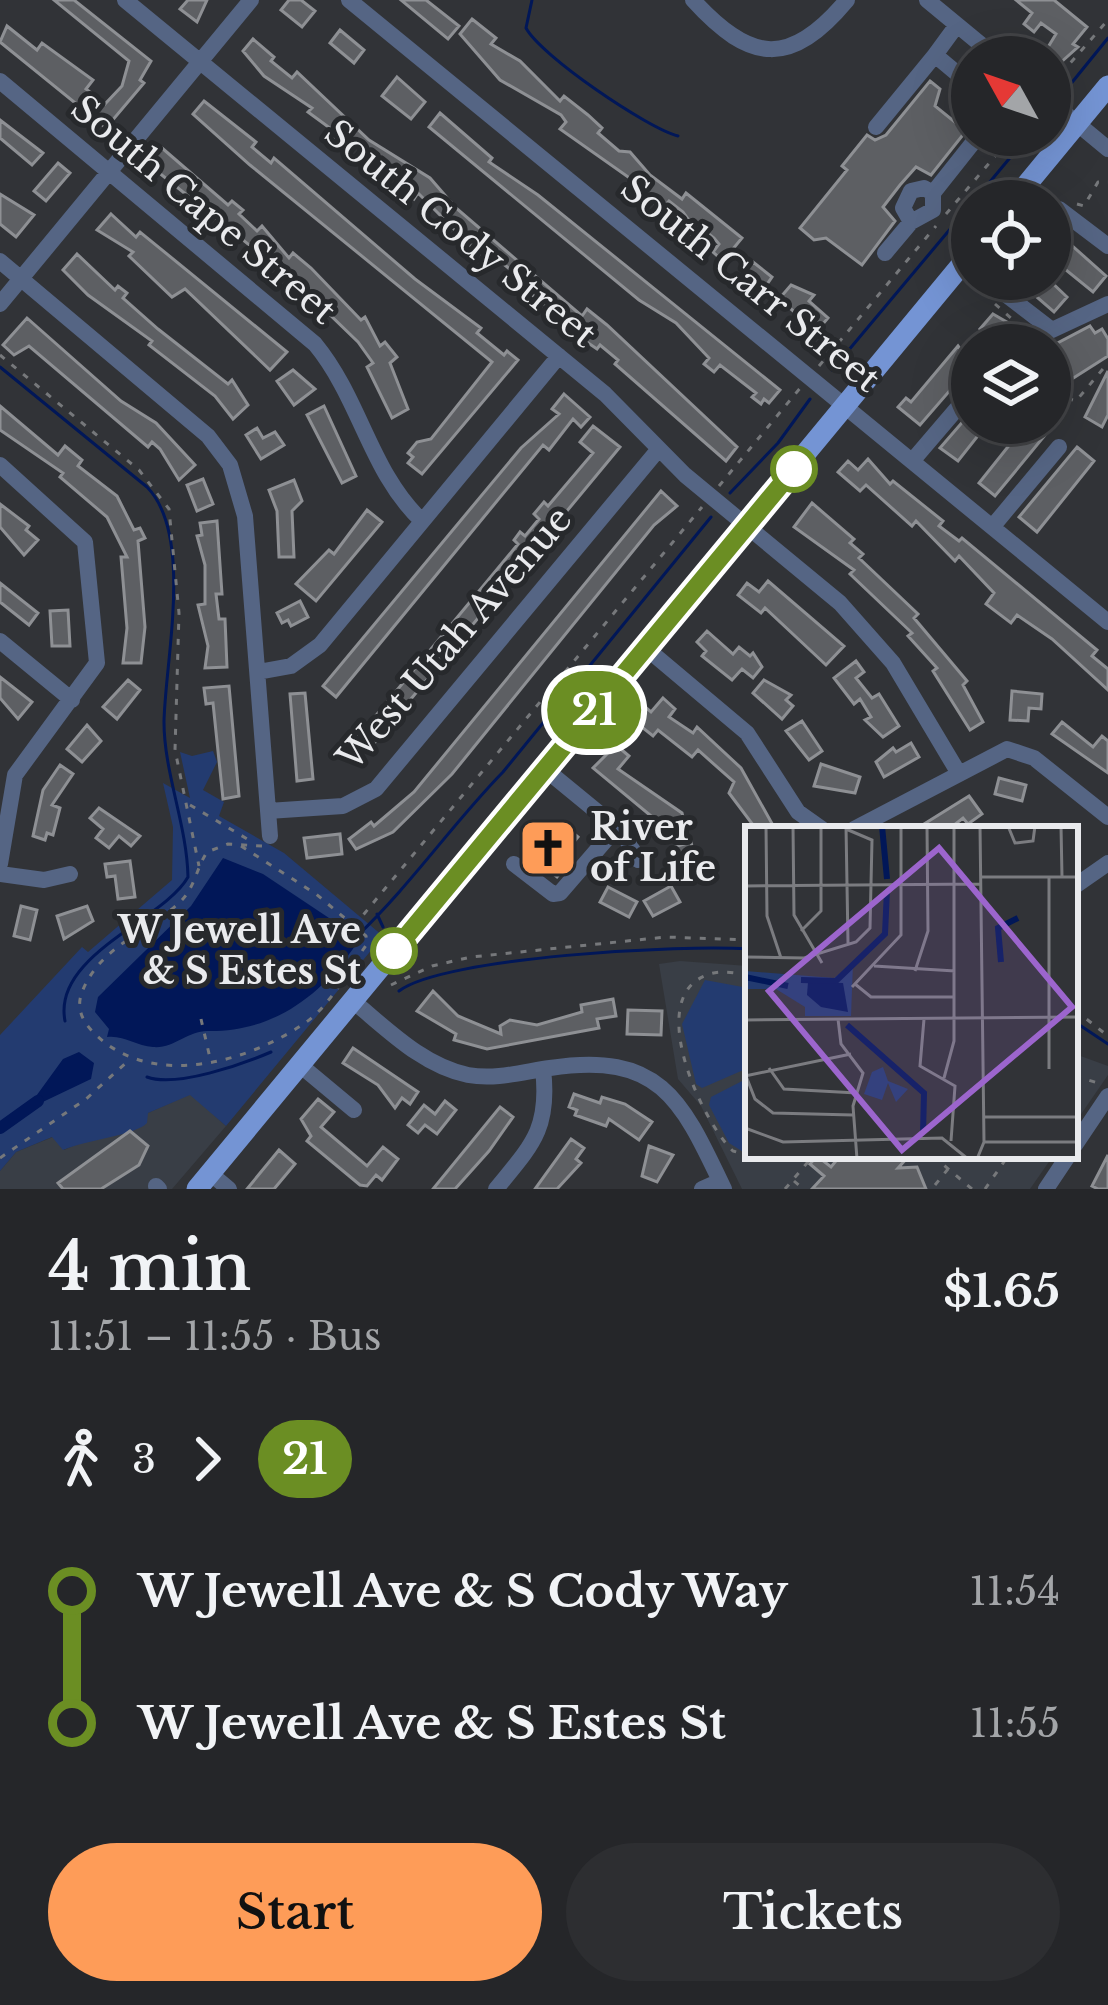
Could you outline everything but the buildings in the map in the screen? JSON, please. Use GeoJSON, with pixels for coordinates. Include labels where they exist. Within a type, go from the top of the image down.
{"type":"FeatureCollection","features":[{"type":"Feature","properties":{"kind":"main road"},"geometry":{"type":"LineString","coordinates":[[1030,180],[1108,86]]}},
{"type":"Feature","properties":{"kind":"main road"},"geometry":{"type":"LineString","coordinates":[[204,1181],[951,278]]}},
{"type":"Feature","properties":{"kind":"street","name":"South Cody Street"},"geometry":{"type":"LineString","coordinates":[[125,0],[559,356],[710,496],[840,603],[877,642],[958,772]]}},
{"type":"Feature","properties":{"kind":"street"},"geometry":{"type":"LineString","coordinates":[[0,304],[251,0]]}},
{"type":"Feature","properties":{"kind":"street","name":"South Carr Street"},"geometry":{"type":"LineString","coordinates":[[349,0],[1108,622]]}},
{"type":"Feature","properties":{"kind":"street"},"geometry":{"type":"LineString","coordinates":[[693,0],[743,43],[771,52],[812,35],[848,0]]}},
{"type":"Feature","properties":{"kind":"street"},"geometry":{"type":"LineString","coordinates":[[927,0],[970,36]]}},
{"type":"Feature","properties":{"kind":"street"},"geometry":{"type":"LineString","coordinates":[[876,127],[957,25]]}},
{"type":"Feature","properties":{"kind":"street"},"geometry":{"type":"LineString","coordinates":[[935,55],[951,68]]}},
{"type":"Feature","properties":{"kind":"street","name":"South Cape Street"},"geometry":{"type":"LineString","coordinates":[[0,81],[315,344],[352,397],[391,490],[422,521]]}},
{"type":"Feature","properties":{"kind":"street"},"geometry":{"type":"LineString","coordinates":[[1071,118],[1108,149]]}},
{"type":"Feature","properties":{"kind":"street"},"geometry":{"type":"LineString","coordinates":[[885,253],[911,222],[903,208],[911,191],[924,188],[933,194],[963,156]]}},
{"type":"Feature","properties":{"kind":"street"},"geometry":{"type":"LineString","coordinates":[[1071,217],[1108,246]]}},
{"type":"Feature","properties":{"kind":"street"},"geometry":{"type":"LineString","coordinates":[[0,261],[200,428],[230,465],[245,516],[268,811],[265,841]]}},
{"type":"Feature","properties":{"kind":"street"},"geometry":{"type":"LineString","coordinates":[[1013,300],[1052,330],[1108,304]]}},
{"type":"Feature","properties":{"kind":"street"},"geometry":{"type":"LineString","coordinates":[[258,672],[291,666],[312,652],[559,356]]}},
{"type":"Feature","properties":{"kind":"street"},"geometry":{"type":"LineString","coordinates":[[913,460],[951,416]]}},
{"type":"Feature","properties":{"kind":"street"},"geometry":{"type":"LineString","coordinates":[[993,526],[1059,447]]}},
{"type":"Feature","properties":{"kind":"street","name":"West Utah Avenue"},"geometry":{"type":"LineString","coordinates":[[268,811],[347,805],[376,788],[658,450]]}},
{"type":"Feature","properties":{"kind":"street"},"geometry":{"type":"LineString","coordinates":[[0,465],[75,528],[90,558],[98,655],[72,700],[15,775],[0,864]]}},
{"type":"Feature","properties":{"kind":"street"},"geometry":{"type":"LineString","coordinates":[[0,641],[72,700]]}},
{"type":"Feature","properties":{"kind":"street"},"geometry":{"type":"LineString","coordinates":[[646,648],[747,733],[798,812],[818,826]]}},
{"type":"Feature","properties":{"kind":"street"},"geometry":{"type":"LineString","coordinates":[[859,826],[999,751],[1023,752],[1108,818]]}},
{"type":"Feature","properties":{"kind":"street"},"geometry":{"type":"LineString","coordinates":[[545,769],[616,828],[638,860]]}},
{"type":"Feature","properties":{"kind":"street"},"geometry":{"type":"LineString","coordinates":[[514,864],[553,894],[560,892],[616,828]]}},
{"type":"Feature","properties":{"kind":"street"},"geometry":{"type":"LineString","coordinates":[[1078,884],[1108,862]]}},
{"type":"Feature","properties":{"kind":"street"},"geometry":{"type":"LineString","coordinates":[[0,874],[44,880],[70,874]]}},
{"type":"Feature","properties":{"kind":"street"},"geometry":{"type":"LineString","coordinates":[[353,1000],[419,1054],[450,1070],[496,1077],[607,1063],[658,1083],[686,1111],[723,1185],[702,1189]]}},
{"type":"Feature","properties":{"kind":"street"},"geometry":{"type":"LineString","coordinates":[[300,1064],[354,1110]]}},
{"type":"Feature","properties":{"kind":"street"},"geometry":{"type":"LineString","coordinates":[[496,1189],[541,1129],[547,1104],[543,1069]]}},
{"type":"Feature","properties":{"kind":"street"},"geometry":{"type":"LineString","coordinates":[[1078,1142],[1101,1121],[1105,1090]]}},
{"type":"Feature","properties":{"kind":"street"},"geometry":{"type":"LineString","coordinates":[[1046,1189],[1066,1159]]}},
{"type":"Feature","properties":{"kind":"street"},"geometry":{"type":"LineString","coordinates":[[204,1181],[229,1189]]}},
{"type":"Feature","properties":{"kind":"path"},"geometry":{"type":"LineString","coordinates":[[1071,63],[1108,20]]}},
{"type":"Feature","properties":{"kind":"path"},"geometry":{"type":"LineString","coordinates":[[355,926],[995,156]]}},
{"type":"Feature","properties":{"kind":"path"},"geometry":{"type":"LineString","coordinates":[[0,356],[140,470],[170,509],[179,614],[173,728],[199,867]]}},
{"type":"Feature","properties":{"kind":"path"},"geometry":{"type":"LineString","coordinates":[[1071,400],[1076,401],[1108,363]]}},
{"type":"Feature","properties":{"kind":"path"},"geometry":{"type":"LineString","coordinates":[[189,805],[265,841]]}},
{"type":"Feature","properties":{"kind":"path"},"geometry":{"type":"LineString","coordinates":[[217,845],[241,846],[316,894],[366,936],[367,944],[309,1021],[255,1048],[211,1061],[161,1067],[129,1060],[84,1021],[82,992],[117,945],[186,896],[199,867],[217,845]]}},
{"type":"Feature","properties":{"kind":"path"},"geometry":{"type":"LineString","coordinates":[[391,985],[432,965],[471,957],[666,937],[745,940]]}},
{"type":"Feature","properties":{"kind":"path"},"geometry":{"type":"LineString","coordinates":[[745,974],[705,976],[683,1007],[678,1030],[682,1061],[697,1093],[724,1142],[745,1155]]}},
{"type":"Feature","properties":{"kind":"path"},"geometry":{"type":"LineString","coordinates":[[1078,1012],[1108,1036]]}},
{"type":"Feature","properties":{"kind":"path"},"geometry":{"type":"LineString","coordinates":[[201,1019],[211,1061]]}},
{"type":"Feature","properties":{"kind":"path"},"geometry":{"type":"LineString","coordinates":[[0,1158],[86,1099],[129,1060]]}},
{"type":"Feature","properties":{"kind":"path"},"geometry":{"type":"LineString","coordinates":[[1078,1076],[1105,1090]]}},
{"type":"Feature","properties":{"kind":"path"},"geometry":{"type":"LineString","coordinates":[[691,1097],[697,1093]]}},
{"type":"Feature","properties":{"kind":"path"},"geometry":{"type":"LineString","coordinates":[[785,1189],[810,1159]]}},
{"type":"Feature","properties":{"kind":"path"},"geometry":{"type":"LineString","coordinates":[[936,1159],[972,1189]]}},
{"type":"Feature","properties":{"kind":"path"},"geometry":{"type":"LineString","coordinates":[[985,1189],[1006,1159]]}},
{"type":"Feature","properties":{"kind":"path"},"geometry":{"type":"LineString","coordinates":[[935,1185],[948,1169]]}},
{"type":"Feature","properties":{"kind":"path"},"geometry":{"type":"LineString","coordinates":[[792,1180],[802,1189]]}},
{"type":"Feature","properties":{"kind":"shaded area"},"geometry":{"type":"Polygon","coordinates":[[[213,751],[217,762],[203,790],[224,802],[219,816],[284,853],[383,936],[226,1126],[190,1095],[148,1113],[147,1123],[122,1134],[63,1150],[52,1137],[16,1152],[0,1171],[0,1035],[82,947],[88,952],[172,880],[173,827],[163,783],[190,798],[180,752],[192,756],[213,751]]]}},
{"type":"Feature","properties":{"kind":"shaded area"},"geometry":{"type":"Polygon","coordinates":[[[223,858],[263,874],[353,934],[355,946],[325,982],[272,1019],[200,1032],[160,1047],[107,1037],[109,1029],[95,1012],[98,997],[191,906],[223,858]]]}},
{"type":"Feature","properties":{"kind":"shaded area"},"geometry":{"type":"Polygon","coordinates":[[[659,964],[745,966],[745,1159],[1051,1159],[1030,1189],[742,1189],[701,1106],[678,1079],[659,964]]]}},
{"type":"Feature","properties":{"kind":"shaded area"},"geometry":{"type":"Polygon","coordinates":[[[705,980],[745,987],[745,1069],[702,1088],[696,1084],[682,1024],[705,980]]]}},
{"type":"Feature","properties":{"kind":"shaded area"},"geometry":{"type":"Polygon","coordinates":[[[79,1052],[94,1063],[91,1079],[26,1110],[63,1059],[79,1052]]]}},
{"type":"Feature","properties":{"kind":"shaded area"},"geometry":{"type":"Polygon","coordinates":[[[1078,1055],[1108,1066],[1108,1075],[1078,1119],[1078,1055]]]}},
{"type":"Feature","properties":{"kind":"shaded area"},"geometry":{"type":"Polygon","coordinates":[[[745,1080],[745,1153],[729,1143],[709,1105],[711,1097],[745,1080]]]}},
{"type":"Feature","properties":{"kind":"shaded area"},"geometry":{"type":"Polygon","coordinates":[[[191,1094],[226,1126],[172,1189],[0,1189],[0,1171],[16,1152],[53,1137],[64,1150],[191,1094]]]}},
{"type":"Feature","properties":{"kind":"waterway"},"geometry":{"type":"LineString","coordinates":[[532,0],[526,28],[552,56],[620,106],[678,136]]}},
{"type":"Feature","properties":{"kind":"waterway"},"geometry":{"type":"LineString","coordinates":[[1071,84],[1108,38]]}},
{"type":"Feature","properties":{"kind":"waterway"},"geometry":{"type":"LineString","coordinates":[[992,180],[1012,156]]}},
{"type":"Feature","properties":{"kind":"waterway"},"geometry":{"type":"LineString","coordinates":[[832,370],[951,228]]}},
{"type":"Feature","properties":{"kind":"waterway"},"geometry":{"type":"LineString","coordinates":[[0,367],[147,487],[170,535],[174,600],[164,722],[188,877],[75,977],[66,998],[65,1021]]}},
{"type":"Feature","properties":{"kind":"waterway"},"geometry":{"type":"LineString","coordinates":[[730,493],[778,443],[810,399]]}},
{"type":"Feature","properties":{"kind":"waterway"},"geometry":{"type":"LineString","coordinates":[[356,937],[503,772],[711,517]]}},
{"type":"Feature","properties":{"kind":"waterway"},"geometry":{"type":"LineString","coordinates":[[377,914],[383,927]]}},
{"type":"Feature","properties":{"kind":"waterway"},"geometry":{"type":"LineString","coordinates":[[399,991],[424,979],[513,961],[622,951],[745,949]]}},
{"type":"Feature","properties":{"kind":"waterway"},"geometry":{"type":"LineString","coordinates":[[1078,1024],[1108,1044]]}},
{"type":"Feature","properties":{"kind":"waterway"},"geometry":{"type":"LineString","coordinates":[[147,1077],[192,1077],[271,1052]]}},
{"type":"Feature","properties":{"kind":"waterway"},"geometry":{"type":"LineString","coordinates":[[0,1128],[38,1101]]}},
{"type":"Feature","properties":{"kind":"bus line","name":"21"},"geometry":{"type":"LineString","coordinates":[[394,951],[794,469]]}},
{"type":"Feature","properties":{"kind":"place","name":"River of Life"},"geometry":{"type":"Point","coordinates":[548,848]}},
{"type":"Feature","properties":{"kind":"place","name":"W Jewell Ave & S Estes St"},"geometry":{"type":"Point","coordinates":[394,951]}}]}
